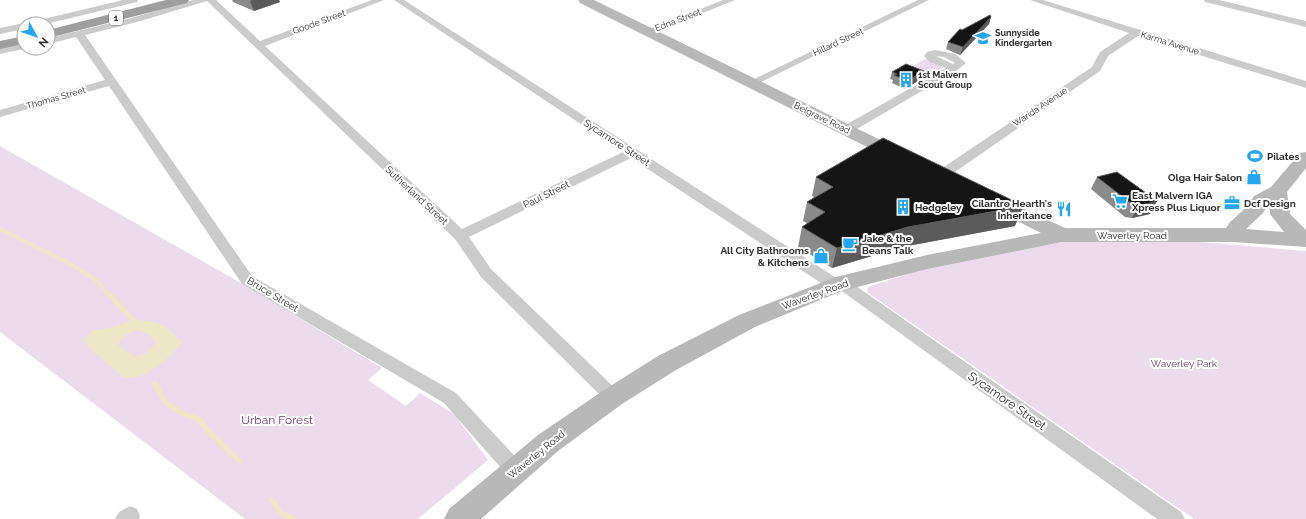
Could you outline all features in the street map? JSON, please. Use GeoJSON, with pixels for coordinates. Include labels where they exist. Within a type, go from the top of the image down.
{"type":"FeatureCollection","features":[{"type":"Feature","properties":{"kind":"highway","name":"1"},"geometry":{"type":"LineString","coordinates":[[56,24],[154,0]]}},
{"type":"Feature","properties":{"kind":"highway","name":"1"},"geometry":{"type":"LineString","coordinates":[[56,32],[182,0]]}},
{"type":"Feature","properties":{"kind":"highway"},"geometry":{"type":"LineString","coordinates":[[0,36],[16,33]]}},
{"type":"Feature","properties":{"kind":"highway"},"geometry":{"type":"LineString","coordinates":[[0,45],[16,42]]}},
{"type":"Feature","properties":{"kind":"main road","name":"Belgrave Road"},"geometry":{"type":"LineString","coordinates":[[584,0],[960,186]]}},
{"type":"Feature","properties":{"kind":"main road"},"geometry":{"type":"LineString","coordinates":[[1233,235],[1237,226],[1256,209],[1261,200],[1278,191],[1306,157]]}},
{"type":"Feature","properties":{"kind":"main road"},"geometry":{"type":"LineString","coordinates":[[1278,191],[1280,214],[1287,224],[1306,241]]}},
{"type":"Feature","properties":{"kind":"main road"},"geometry":{"type":"LineString","coordinates":[[981,196],[1062,236]]}},
{"type":"Feature","properties":{"kind":"main road"},"geometry":{"type":"LineString","coordinates":[[1256,209],[1277,237]]}},
{"type":"Feature","properties":{"kind":"main road","name":"Waverley Road"},"geometry":{"type":"LineString","coordinates":[[459,519],[548,443],[613,396],[711,338],[781,306],[838,284],[927,262],[1062,236],[1233,235],[1277,237],[1306,241]]}},
{"type":"Feature","properties":{"kind":"street"},"geometry":{"type":"LineString","coordinates":[[56,39],[204,0]]}},
{"type":"Feature","properties":{"kind":"street","name":"Sutherland Street"},"geometry":{"type":"LineString","coordinates":[[211,0],[460,236],[467,243],[486,273],[613,396]]}},
{"type":"Feature","properties":{"kind":"street","name":"Goode Street"},"geometry":{"type":"LineString","coordinates":[[258,45],[380,0]]}},
{"type":"Feature","properties":{"kind":"street","name":"Sycamore Street"},"geometry":{"type":"LineString","coordinates":[[398,0],[838,284],[1174,519]]}},
{"type":"Feature","properties":{"kind":"street","name":"Edna Street"},"geometry":{"type":"LineString","coordinates":[[648,32],[730,0]]}},
{"type":"Feature","properties":{"kind":"street","name":"Hillard Street"},"geometry":{"type":"LineString","coordinates":[[751,83],[925,0]]}},
{"type":"Feature","properties":{"kind":"street","name":"Karma Avenue"},"geometry":{"type":"LineString","coordinates":[[1034,0],[1306,85]]}},
{"type":"Feature","properties":{"kind":"street"},"geometry":{"type":"LineString","coordinates":[[1208,0],[1306,24]]}},
{"type":"Feature","properties":{"kind":"street"},"geometry":{"type":"LineString","coordinates":[[56,19],[128,1]]}},
{"type":"Feature","properties":{"kind":"street"},"geometry":{"type":"LineString","coordinates":[[0,31],[16,28]]}},
{"type":"Feature","properties":{"kind":"street","name":"Warida Avenue"},"geometry":{"type":"LineString","coordinates":[[926,169],[1096,69],[1104,54],[1136,33]]}},
{"type":"Feature","properties":{"kind":"street","name":"Bruce Street"},"geometry":{"type":"LineString","coordinates":[[79,34],[247,280],[450,398],[502,458],[515,470]]}},
{"type":"Feature","properties":{"kind":"street"},"geometry":{"type":"LineString","coordinates":[[0,51],[16,48]]}},
{"type":"Feature","properties":{"kind":"street"},"geometry":{"type":"LineString","coordinates":[[846,130],[952,69]]}},
{"type":"Feature","properties":{"kind":"street","name":"Thomas Street"},"geometry":{"type":"LineString","coordinates":[[0,114],[111,82]]}},
{"type":"Feature","properties":{"kind":"street","name":"Paul Street"},"geometry":{"type":"LineString","coordinates":[[460,236],[633,152]]}},
{"type":"Feature","properties":{"kind":"green space"},"geometry":{"type":"Polygon","coordinates":[[[927,58],[946,66],[924,78],[904,71],[927,58]]]}},
{"type":"Feature","properties":{"kind":"green space","name":"Urban Forest"},"geometry":{"type":"Polygon","coordinates":[[[0,146],[248,287],[382,368],[368,380],[406,406],[420,393],[454,414],[488,460],[418,519],[245,519],[0,332],[0,146]]]}},
{"type":"Feature","properties":{"kind":"green space","name":"Waverley Park"},"geometry":{"type":"Polygon","coordinates":[[[1068,241],[1189,241],[1306,251],[1306,519],[1194,519],[867,292],[868,287],[932,266],[1068,241]]]}},
{"type":"Feature","properties":{"kind":"shaded area"},"geometry":{"type":"Polygon","coordinates":[[[133,320],[155,322],[165,327],[182,342],[168,358],[155,368],[142,375],[123,377],[88,347],[84,340],[91,331],[110,328],[133,320]],[[139,330],[126,335],[118,345],[135,357],[146,353],[156,343],[150,336],[139,330]]]}},
{"type":"Feature","properties":{"kind":"building"},"geometry":{"type":"Polygon","coordinates":[[[990,15],[991,17],[963,47],[948,42],[960,29],[962,30],[990,15]]]}},
{"type":"Feature","properties":{"kind":"building"},"geometry":{"type":"Polygon","coordinates":[[[906,64],[924,71],[907,81],[894,75],[897,74],[892,72],[906,64]]]}},
{"type":"Feature","properties":{"kind":"building"},"geometry":{"type":"Polygon","coordinates":[[[883,138],[1024,206],[908,227],[837,248],[802,227],[825,212],[807,202],[833,187],[816,177],[883,138]]]}},
{"type":"Feature","properties":{"kind":"building"},"geometry":{"type":"Polygon","coordinates":[[[1117,172],[1157,201],[1139,206],[1132,204],[1097,177],[1117,172]]]}},
{"type":"Feature","properties":{"kind":"waterway"},"geometry":{"type":"LineString","coordinates":[[0,229],[69,263],[96,280],[110,296]]}},
{"type":"Feature","properties":{"kind":"waterway"},"geometry":{"type":"LineString","coordinates":[[110,295],[133,320]]}},
{"type":"Feature","properties":{"kind":"waterway"},"geometry":{"type":"LineString","coordinates":[[155,384],[165,402],[183,414],[199,419],[210,433],[239,461]]}},
{"type":"Feature","properties":{"kind":"waterway"},"geometry":{"type":"LineString","coordinates":[[272,500],[281,513],[294,519]]}},
{"type":"Feature","properties":{"kind":"place","name":"Sunnyside Kindergarten"},"geometry":{"type":"Point","coordinates":[983,38]}},
{"type":"Feature","properties":{"kind":"place","name":"1st Malvern Scout Group"},"geometry":{"type":"Point","coordinates":[906,80]}},
{"type":"Feature","properties":{"kind":"place","name":"Pilates"},"geometry":{"type":"Point","coordinates":[1255,156]}},
{"type":"Feature","properties":{"kind":"place","name":"Olga Hair Salon"},"geometry":{"type":"Point","coordinates":[1254,177]}},
{"type":"Feature","properties":{"kind":"place","name":"East Malvern IGA Xpress Plus Liquor"},"geometry":{"type":"Point","coordinates":[1120,201]}},
{"type":"Feature","properties":{"kind":"place","name":"Dcf Design"},"geometry":{"type":"Point","coordinates":[1232,203]}},
{"type":"Feature","properties":{"kind":"place","name":"Hedgeley"},"geometry":{"type":"Point","coordinates":[903,207]}},
{"type":"Feature","properties":{"kind":"place","name":"Cilantro Hearth's Inheritance"},"geometry":{"type":"Point","coordinates":[1064,209]}},
{"type":"Feature","properties":{"kind":"place","name":"Jake & the Beans Talk"},"geometry":{"type":"Point","coordinates":[850,244]}},
{"type":"Feature","properties":{"kind":"place","name":"All City Bathrooms & Kitchens"},"geometry":{"type":"Point","coordinates":[821,256]}}]}
